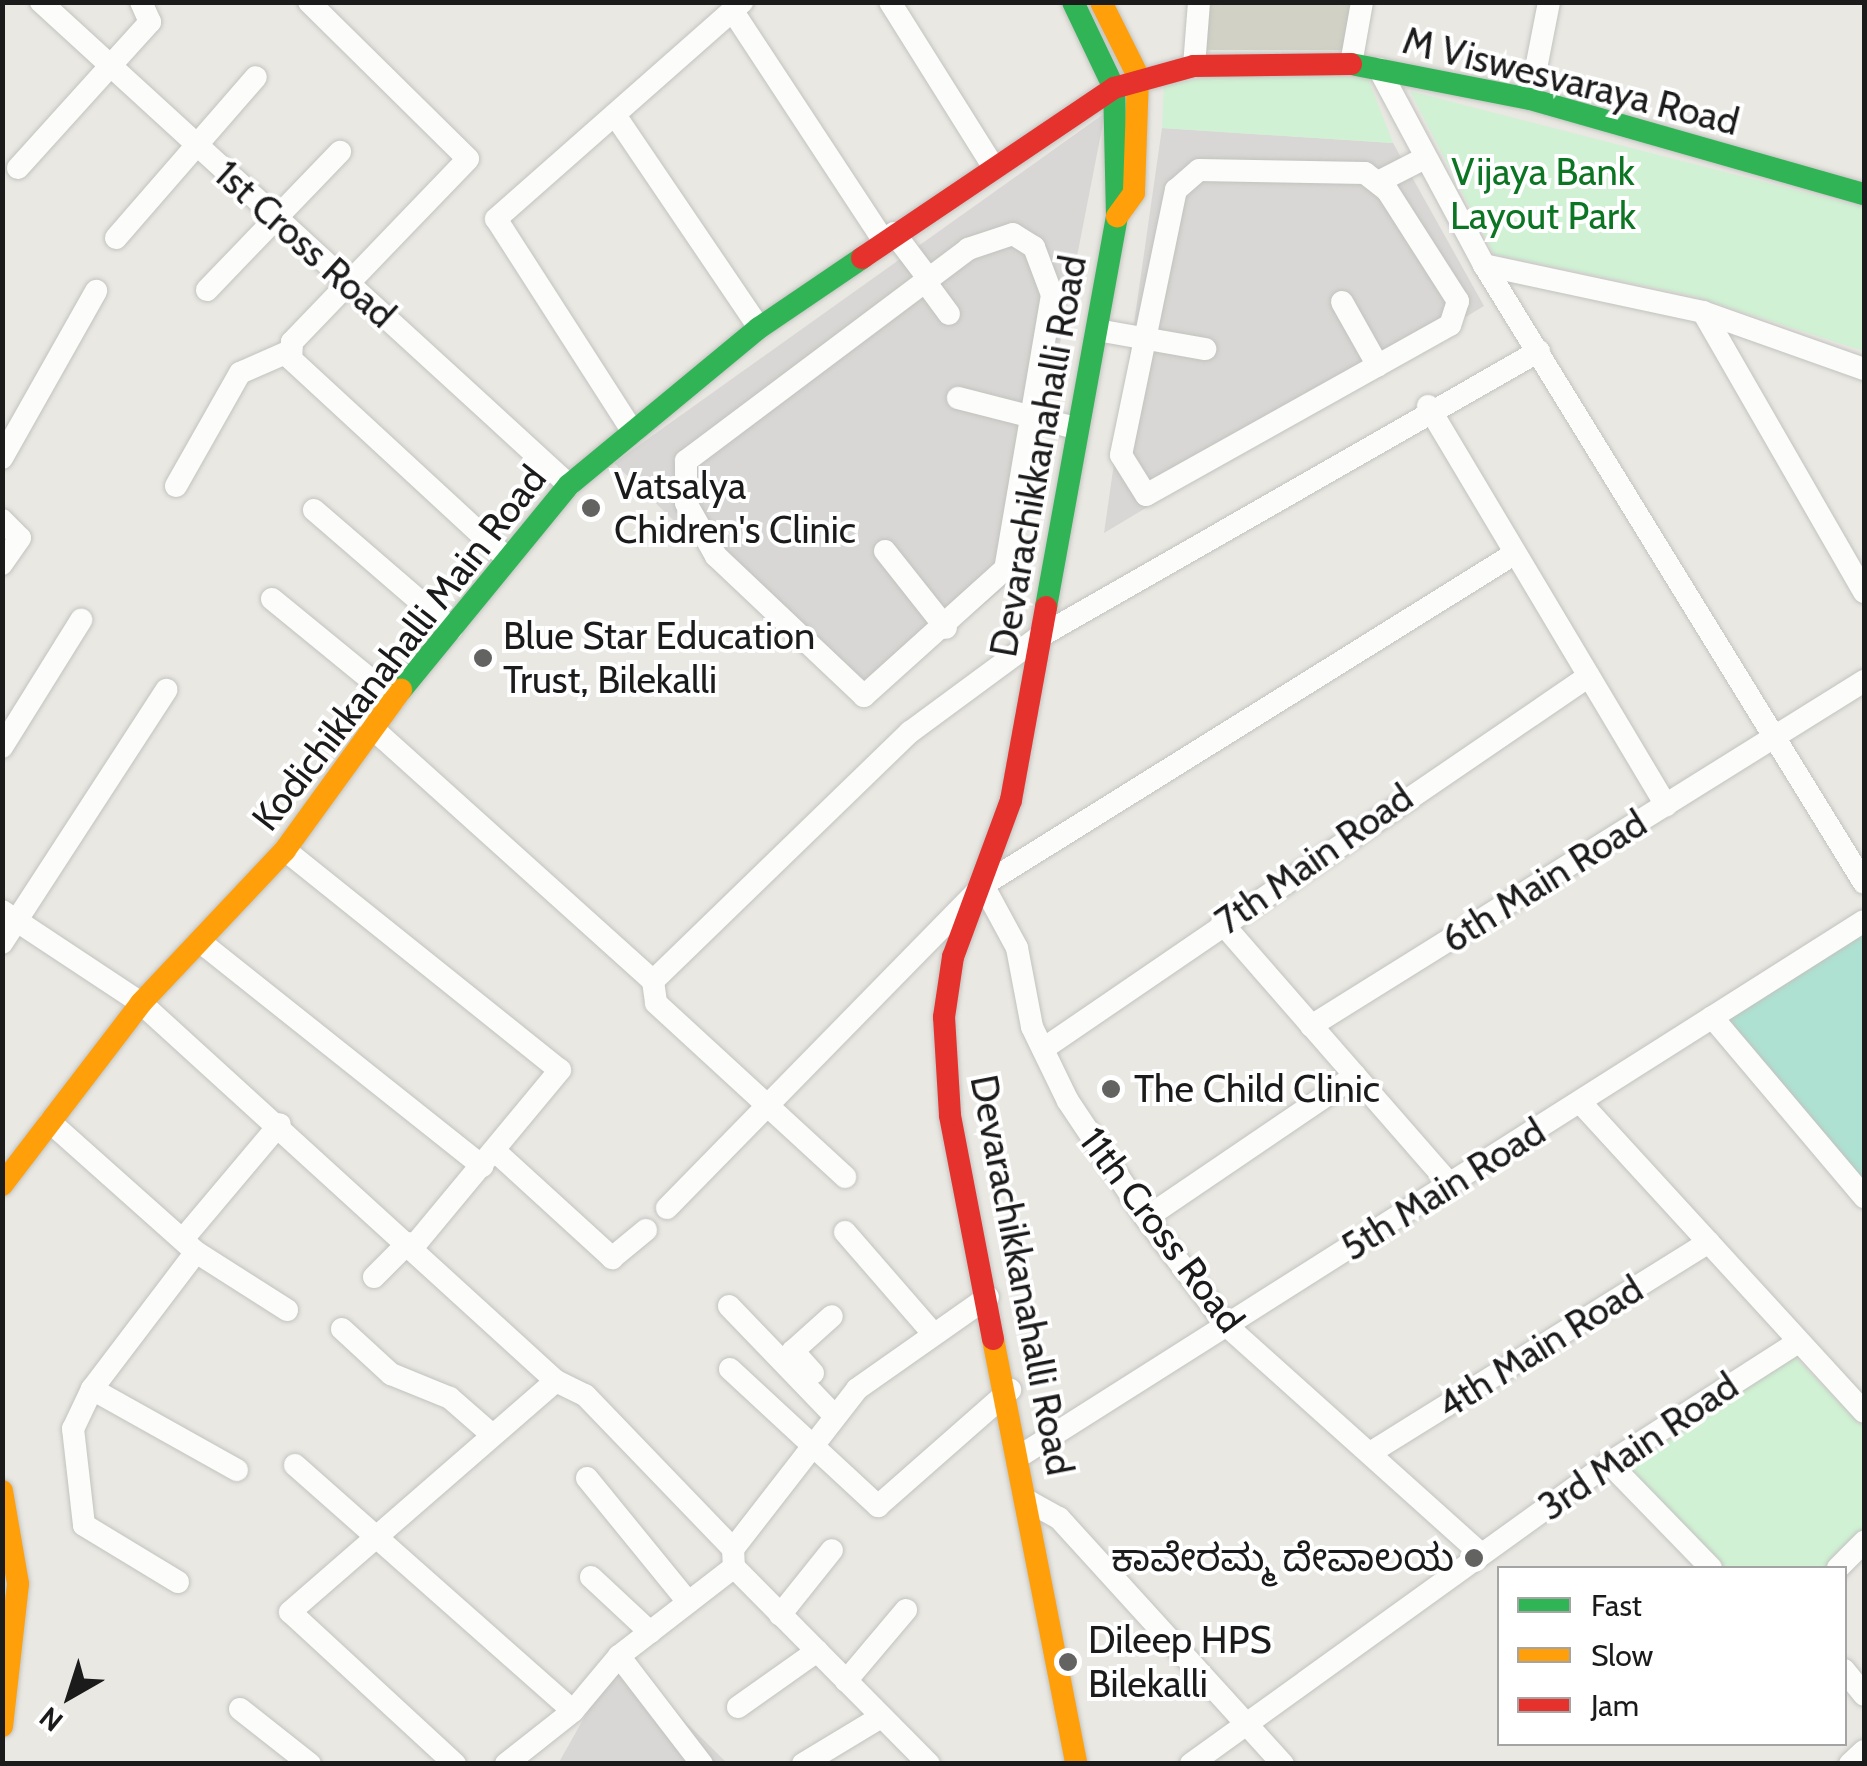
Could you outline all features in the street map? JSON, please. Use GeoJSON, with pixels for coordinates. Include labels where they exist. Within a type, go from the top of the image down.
{"type":"FeatureCollection","features":[{"type":"Feature","properties":{"kind":"street","name":"1st Cross Road"},"geometry":{"type":"LineString","coordinates":[[41,2],[569,485]]}},
{"type":"Feature","properties":{"kind":"street"},"geometry":{"type":"LineString","coordinates":[[18,168],[150,22],[141,2]]}},
{"type":"Feature","properties":{"kind":"street"},"geometry":{"type":"LineString","coordinates":[[176,486],[240,374],[290,351],[347,282],[468,159],[308,2]]}},
{"type":"Feature","properties":{"kind":"street"},"geometry":{"type":"LineString","coordinates":[[890,2],[993,166]]}},
{"type":"Feature","properties":{"kind":"street","name":"Devarachikkanahalli Road"},"geometry":{"type":"LineString","coordinates":[[1073,2],[1114,88],[1118,216],[1076,428],[1011,800],[954,957],[944,1017],[950,1115],[1010,1390],[1076,1764]]}},
{"type":"Feature","properties":{"kind":"street"},"geometry":{"type":"LineString","coordinates":[[1101,2],[1138,76],[1114,88]]}},
{"type":"Feature","properties":{"kind":"street"},"geometry":{"type":"LineString","coordinates":[[1194,66],[1199,2]]}},
{"type":"Feature","properties":{"kind":"street"},"geometry":{"type":"LineString","coordinates":[[1351,64],[1362,2]]}},
{"type":"Feature","properties":{"kind":"street"},"geometry":{"type":"LineString","coordinates":[[1530,100],[1549,2]]}},
{"type":"Feature","properties":{"kind":"street"},"geometry":{"type":"LineString","coordinates":[[633,432],[496,219],[737,6],[889,237],[926,279],[949,314]]}},
{"type":"Feature","properties":{"kind":"street","name":"M Viswesvaraya Road"},"geometry":{"type":"LineString","coordinates":[[1138,76],[1194,66],[1351,64],[1530,100],[1864,194]]}},
{"type":"Feature","properties":{"kind":"street"},"geometry":{"type":"LineString","coordinates":[[1380,69],[1484,264],[1778,736],[1864,883]]}},
{"type":"Feature","properties":{"kind":"street","name":"Devarachikkanahalli Road"},"geometry":{"type":"LineString","coordinates":[[1118,216],[1134,192],[1138,76]]}},
{"type":"Feature","properties":{"kind":"street"},"geometry":{"type":"LineString","coordinates":[[116,238],[256,77]]}},
{"type":"Feature","properties":{"kind":"street","name":"Kodichikkanahalli Main Road"},"geometry":{"type":"LineString","coordinates":[[2,1185],[141,1002],[204,944],[284,850],[371,728],[569,485],[759,328],[993,166],[1114,88]]}},
{"type":"Feature","properties":{"kind":"street"},"geometry":{"type":"LineString","coordinates":[[615,114],[759,328]]}},
{"type":"Feature","properties":{"kind":"street"},"geometry":{"type":"LineString","coordinates":[[207,290],[340,152]]}},
{"type":"Feature","properties":{"kind":"street"},"geometry":{"type":"LineString","coordinates":[[1380,182],[1425,158]]}},
{"type":"Feature","properties":{"kind":"street"},"geometry":{"type":"LineString","coordinates":[[1366,173],[1380,182],[1458,302],[1450,325],[1146,495],[1121,455],[1185,177],[1366,173]]}},
{"type":"Feature","properties":{"kind":"street"},"geometry":{"type":"LineString","coordinates":[[1013,234],[1034,247],[1052,295],[1030,415],[1005,569],[946,628],[860,694],[716,556],[686,504],[684,479],[697,446],[926,279],[987,239],[1013,234]]}},
{"type":"Feature","properties":{"kind":"street"},"geometry":{"type":"LineString","coordinates":[[1484,264],[1704,312],[1864,369]]}},
{"type":"Feature","properties":{"kind":"street"},"geometry":{"type":"LineString","coordinates":[[2,458],[96,290]]}},
{"type":"Feature","properties":{"kind":"street"},"geometry":{"type":"LineString","coordinates":[[1342,302],[1378,366]]}},
{"type":"Feature","properties":{"kind":"street"},"geometry":{"type":"LineString","coordinates":[[1704,312],[1864,592]]}},
{"type":"Feature","properties":{"kind":"street"},"geometry":{"type":"LineString","coordinates":[[1097,330],[1205,350]]}},
{"type":"Feature","properties":{"kind":"street"},"geometry":{"type":"LineString","coordinates":[[290,351],[508,560]]}},
{"type":"Feature","properties":{"kind":"street"},"geometry":{"type":"LineString","coordinates":[[654,980],[910,732],[1039,637],[1428,406],[1539,351]]}},
{"type":"Feature","properties":{"kind":"street"},"geometry":{"type":"LineString","coordinates":[[958,398],[1076,428]]}},
{"type":"Feature","properties":{"kind":"street"},"geometry":{"type":"LineString","coordinates":[[1428,406],[1666,806]]}},
{"type":"Feature","properties":{"kind":"street"},"geometry":{"type":"LineString","coordinates":[[314,510],[452,629]]}},
{"type":"Feature","properties":{"kind":"street"},"geometry":{"type":"LineString","coordinates":[[2,520],[20,538],[2,564]]}},
{"type":"Feature","properties":{"kind":"street"},"geometry":{"type":"LineString","coordinates":[[885,551],[946,628]]}},
{"type":"Feature","properties":{"kind":"street"},"geometry":{"type":"LineString","coordinates":[[666,1208],[982,885],[1514,554]]}},
{"type":"Feature","properties":{"kind":"street"},"geometry":{"type":"LineString","coordinates":[[272,599],[394,699]]}},
{"type":"Feature","properties":{"kind":"street"},"geometry":{"type":"LineString","coordinates":[[2,748],[81,620]]}},
{"type":"Feature","properties":{"kind":"street","name":"7th Main Road"},"geometry":{"type":"LineString","coordinates":[[1042,1048],[1589,676]]}},
{"type":"Feature","properties":{"kind":"street","name":"6th Main Road"},"geometry":{"type":"LineString","coordinates":[[1311,1026],[1864,681]]}},
{"type":"Feature","properties":{"kind":"street"},"geometry":{"type":"LineString","coordinates":[[2,943],[10,916],[166,690]]}},
{"type":"Feature","properties":{"kind":"street"},"geometry":{"type":"LineString","coordinates":[[371,728],[654,980],[656,1003],[845,1176]]}},
{"type":"Feature","properties":{"kind":"street"},"geometry":{"type":"LineString","coordinates":[[284,850],[560,1070],[411,1245],[374,1277]]}},
{"type":"Feature","properties":{"kind":"street","name":"11th Cross Road"},"geometry":{"type":"LineString","coordinates":[[982,885],[1017,948],[1042,1048],[1146,1218],[1227,1326],[1480,1553]]}},
{"type":"Feature","properties":{"kind":"street"},"geometry":{"type":"LineString","coordinates":[[10,916],[141,1002],[280,1124],[556,1381],[585,1395],[780,1615],[929,1764]]}},
{"type":"Feature","properties":{"kind":"street","name":"5th Main Road"},"geometry":{"type":"LineString","coordinates":[[1020,1456],[1864,921]]}},
{"type":"Feature","properties":{"kind":"street"},"geometry":{"type":"LineString","coordinates":[[1222,923],[1450,1184]]}},
{"type":"Feature","properties":{"kind":"street"},"geometry":{"type":"LineString","coordinates":[[204,944],[612,1258],[646,1230]]}},
{"type":"Feature","properties":{"kind":"street"},"geometry":{"type":"LineString","coordinates":[[1712,1018],[1864,1197]]}},
{"type":"Feature","properties":{"kind":"street"},"geometry":{"type":"LineString","coordinates":[[1146,1218],[1355,1076]]}},
{"type":"Feature","properties":{"kind":"street"},"geometry":{"type":"LineString","coordinates":[[1580,1102],[1864,1412]]}},
{"type":"Feature","properties":{"kind":"street"},"geometry":{"type":"LineString","coordinates":[[50,1122],[190,1245],[287,1310]]}},
{"type":"Feature","properties":{"kind":"street"},"geometry":{"type":"LineString","coordinates":[[178,1582],[84,1525],[74,1429],[92,1389],[190,1245],[280,1124]]}},
{"type":"Feature","properties":{"kind":"street"},"geometry":{"type":"LineString","coordinates":[[845,1232],[931,1331]]}},
{"type":"Feature","properties":{"kind":"street","name":"4th Main Road"},"geometry":{"type":"LineString","coordinates":[[1370,1453],[1709,1242]]}},
{"type":"Feature","properties":{"kind":"street"},"geometry":{"type":"LineString","coordinates":[[506,1764],[573,1711],[619,1656],[688,1602],[733,1558],[811,1442],[839,1410],[931,1331],[988,1297]]}},
{"type":"Feature","properties":{"kind":"street"},"geometry":{"type":"LineString","coordinates":[[728,1306],[839,1410]]}},
{"type":"Feature","properties":{"kind":"street"},"geometry":{"type":"LineString","coordinates":[[832,1316],[793,1351],[839,1410]]}},
{"type":"Feature","properties":{"kind":"street"},"geometry":{"type":"LineString","coordinates":[[342,1329],[390,1374],[450,1398],[489,1432]]}},
{"type":"Feature","properties":{"kind":"street","name":"3rd Main Road"},"geometry":{"type":"LineString","coordinates":[[1191,1764],[1608,1463],[1798,1342]]}},
{"type":"Feature","properties":{"kind":"street"},"geometry":{"type":"LineString","coordinates":[[730,1369],[878,1506],[1010,1390]]}},
{"type":"Feature","properties":{"kind":"street"},"geometry":{"type":"LineString","coordinates":[[455,1764],[290,1612],[489,1432],[556,1381]]}},
{"type":"Feature","properties":{"kind":"street"},"geometry":{"type":"LineString","coordinates":[[92,1389],[237,1470]]}},
{"type":"Feature","properties":{"kind":"street"},"geometry":{"type":"LineString","coordinates":[[1608,1463],[1709,1566]]}},
{"type":"Feature","properties":{"kind":"street"},"geometry":{"type":"LineString","coordinates":[[296,1465],[573,1711]]}},
{"type":"Feature","properties":{"kind":"street"},"geometry":{"type":"LineString","coordinates":[[587,1478],[688,1602]]}},
{"type":"Feature","properties":{"kind":"street"},"geometry":{"type":"LineString","coordinates":[[2,1491],[10,1560],[2,1726]]}},
{"type":"Feature","properties":{"kind":"street"},"geometry":{"type":"LineString","coordinates":[[1028,1500],[1059,1518],[1283,1764]]}},
{"type":"Feature","properties":{"kind":"street"},"geometry":{"type":"LineString","coordinates":[[1840,1566],[1864,1542]]}},
{"type":"Feature","properties":{"kind":"street"},"geometry":{"type":"LineString","coordinates":[[780,1615],[832,1550]]}},
{"type":"Feature","properties":{"kind":"street"},"geometry":{"type":"LineString","coordinates":[[591,1577],[650,1632]]}},
{"type":"Feature","properties":{"kind":"street"},"geometry":{"type":"LineString","coordinates":[[846,1681],[906,1610]]}},
{"type":"Feature","properties":{"kind":"street"},"geometry":{"type":"LineString","coordinates":[[738,1706],[817,1652]]}},
{"type":"Feature","properties":{"kind":"street"},"geometry":{"type":"LineString","coordinates":[[619,1656],[702,1764]]}},
{"type":"Feature","properties":{"kind":"street"},"geometry":{"type":"LineString","coordinates":[[1847,1674],[1864,1695]]}},
{"type":"Feature","properties":{"kind":"street"},"geometry":{"type":"LineString","coordinates":[[240,1710],[310,1764]]}},
{"type":"Feature","properties":{"kind":"street"},"geometry":{"type":"LineString","coordinates":[[803,1764],[832,1756],[881,1717]]}},
{"type":"Feature","properties":{"kind":"street"},"geometry":{"type":"LineString","coordinates":[[1850,1764],[1864,1751]]}},
{"type":"Feature","properties":{"kind":"shaded area"},"geometry":{"type":"Polygon","coordinates":[[[1206,3],[1351,3],[1351,50],[1206,50],[1206,3]]]}},
{"type":"Feature","properties":{"kind":"shaded area"},"geometry":{"type":"Polygon","coordinates":[[[1105,113],[1014,579],[865,705],[614,463],[1105,113]]]}},
{"type":"Feature","properties":{"kind":"shaded area"},"geometry":{"type":"Polygon","coordinates":[[[1162,128],[1393,143],[1484,306],[1104,533],[1162,128]]]}},
{"type":"Feature","properties":{"kind":"shaded area"},"geometry":{"type":"Polygon","coordinates":[[[619,1656],[727,1763],[558,1764],[619,1656]]]}},
{"type":"Feature","properties":{"kind":"green space"},"geometry":{"type":"Polygon","coordinates":[[[1218,75],[1367,76],[1393,143],[1162,128],[1164,85],[1218,75]]]}},
{"type":"Feature","properties":{"kind":"green space","name":"Vijaya Bank Layout Park"},"geometry":{"type":"Polygon","coordinates":[[[1410,91],[1864,208],[1864,351],[1694,296],[1494,254],[1410,91]]]}},
{"type":"Feature","properties":{"kind":"green space"},"geometry":{"type":"Polygon","coordinates":[[[1864,921],[1864,1197],[1712,1017],[1864,921]]]}},
{"type":"Feature","properties":{"kind":"green space"},"geometry":{"type":"Polygon","coordinates":[[[1794,1356],[1864,1428],[1864,1532],[1829,1566],[1722,1566],[1624,1470],[1794,1356]]]}},
{"type":"Feature","properties":{"kind":"traffic: fast"},"geometry":{"type":"LineString","coordinates":[[1046,607],[1117,216],[1114,88],[1073,2]]}},
{"type":"Feature","properties":{"kind":"traffic: fast"},"geometry":{"type":"LineString","coordinates":[[1351,64],[1530,99],[1864,194]]}},
{"type":"Feature","properties":{"kind":"traffic: fast"},"geometry":{"type":"LineString","coordinates":[[401,690],[569,485],[759,328],[862,258]]}},
{"type":"Feature","properties":{"kind":"traffic: slow"},"geometry":{"type":"LineString","coordinates":[[1101,2],[1138,76],[1134,193],[1117,216]]}},
{"type":"Feature","properties":{"kind":"traffic: slow"},"geometry":{"type":"LineString","coordinates":[[2,1185],[141,1003],[285,850],[401,690]]}},
{"type":"Feature","properties":{"kind":"traffic: slow"},"geometry":{"type":"LineString","coordinates":[[993,1339],[1076,1764]]}},
{"type":"Feature","properties":{"kind":"traffic: slow"},"geometry":{"type":"LineString","coordinates":[[2,1491],[18,1584],[2,1726]]}},
{"type":"Feature","properties":{"kind":"traffic: jam"},"geometry":{"type":"LineString","coordinates":[[862,258],[1114,88],[1194,66],[1351,64]]}},
{"type":"Feature","properties":{"kind":"traffic: jam"},"geometry":{"type":"LineString","coordinates":[[993,1339],[950,1115],[944,1017],[953,957],[1011,800],[1046,607]]}},
{"type":"Feature","properties":{"kind":"place","name":"Vatsalya Chidren's Clinic"},"geometry":{"type":"Point","coordinates":[591,508]}},
{"type":"Feature","properties":{"kind":"place","name":"Blue Star Education Trust, Bilekalli"},"geometry":{"type":"Point","coordinates":[483,658]}},
{"type":"Feature","properties":{"kind":"place","name":"The Child Clinic"},"geometry":{"type":"Point","coordinates":[1111,1089]}},
{"type":"Feature","properties":{"kind":"place","name":"ಕಾವೇರಮ್ಮ ದೇವಾಲಯ"},"geometry":{"type":"Point","coordinates":[1474,1558]}},
{"type":"Feature","properties":{"kind":"place","name":"Dileep HPS Bilekalli"},"geometry":{"type":"Point","coordinates":[1068,1662]}}]}
